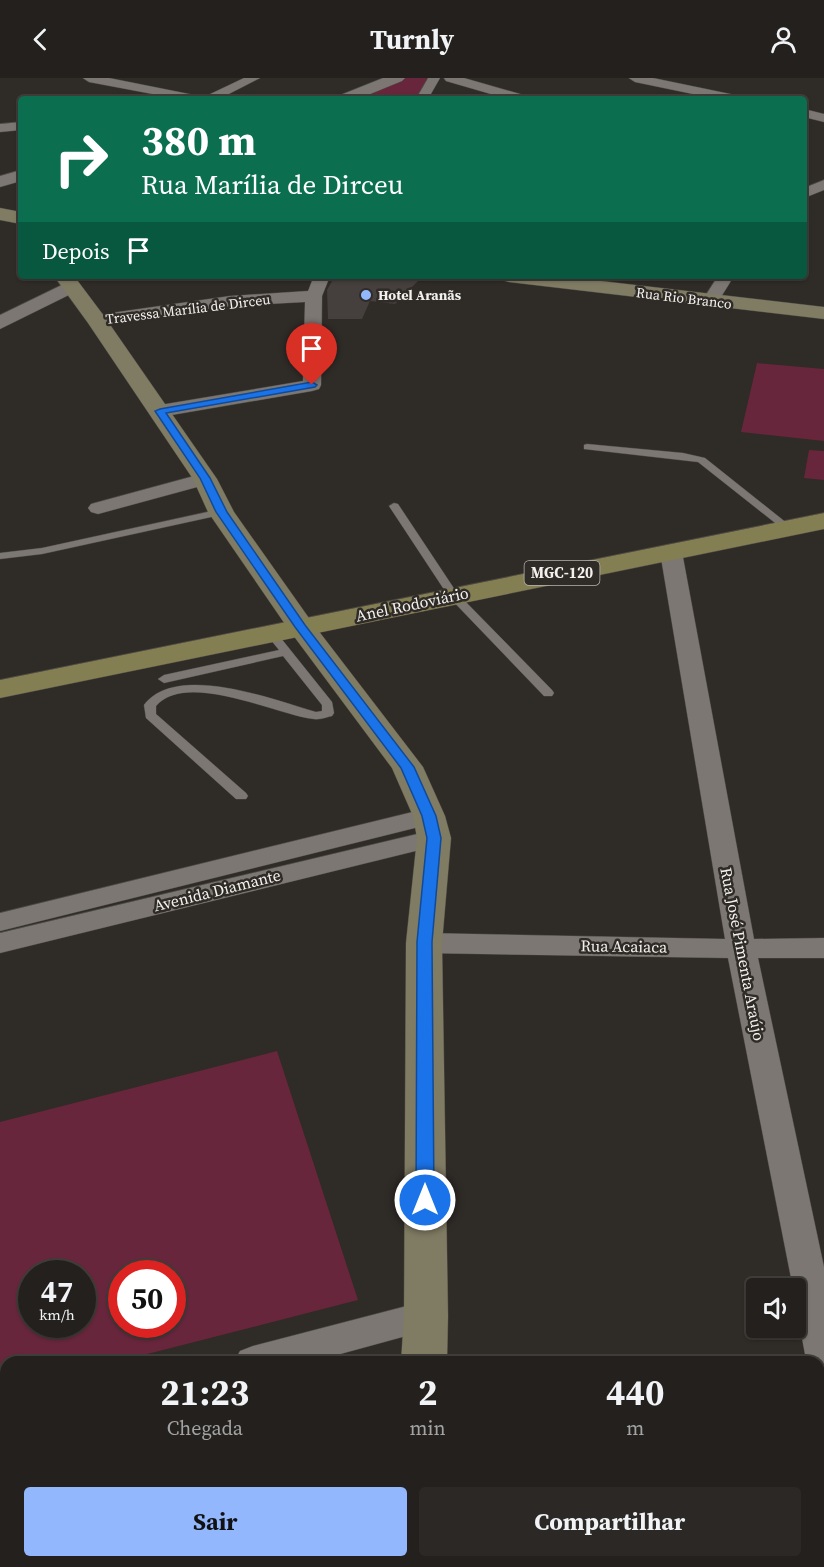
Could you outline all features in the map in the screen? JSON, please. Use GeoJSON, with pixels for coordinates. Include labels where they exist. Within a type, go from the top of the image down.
{"type":"FeatureCollection","features":[{"type":"Feature","properties":{"kind":"main road"},"geometry":{"type":"LineString","coordinates":[[0,214],[18,217]]}},
{"type":"Feature","properties":{"kind":"main road","name":"Rua Rio Branco"},"geometry":{"type":"LineString","coordinates":[[532,279],[710,302],[824,313]]}},
{"type":"Feature","properties":{"kind":"main road"},"geometry":{"type":"LineString","coordinates":[[67,281],[97,320],[205,478],[286,638],[407,767],[431,827],[424,942],[424,1356]]}},
{"type":"Feature","properties":{"kind":"main road","name":"Anel Rodoviário"},"geometry":{"type":"LineString","coordinates":[[0,689],[286,638],[453,595],[824,520]]}},
{"type":"Feature","properties":{"kind":"street"},"geometry":{"type":"LineString","coordinates":[[89,78],[183,96]]}},
{"type":"Feature","properties":{"kind":"street"},"geometry":{"type":"LineString","coordinates":[[215,96],[254,78]]}},
{"type":"Feature","properties":{"kind":"street"},"geometry":{"type":"LineString","coordinates":[[352,96],[397,78]]}},
{"type":"Feature","properties":{"kind":"street"},"geometry":{"type":"LineString","coordinates":[[424,96],[434,78]]}},
{"type":"Feature","properties":{"kind":"street"},"geometry":{"type":"LineString","coordinates":[[450,78],[512,96]]}},
{"type":"Feature","properties":{"kind":"street"},"geometry":{"type":"LineString","coordinates":[[634,78],[720,96]]}},
{"type":"Feature","properties":{"kind":"street"},"geometry":{"type":"LineString","coordinates":[[682,96],[694,91]]}},
{"type":"Feature","properties":{"kind":"street"},"geometry":{"type":"LineString","coordinates":[[807,114],[824,118]]}},
{"type":"Feature","properties":{"kind":"street"},"geometry":{"type":"LineString","coordinates":[[0,128],[18,126]]}},
{"type":"Feature","properties":{"kind":"street"},"geometry":{"type":"LineString","coordinates":[[0,182],[18,177]]}},
{"type":"Feature","properties":{"kind":"street"},"geometry":{"type":"LineString","coordinates":[[160,411],[312,385],[314,296],[321,279]]}},
{"type":"Feature","properties":{"kind":"street"},"geometry":{"type":"LineString","coordinates":[[710,302],[724,279]]}},
{"type":"Feature","properties":{"kind":"street"},"geometry":{"type":"LineString","coordinates":[[0,323],[67,281]]}},
{"type":"Feature","properties":{"kind":"street","name":"Travessa Marília de Dirceu"},"geometry":{"type":"LineString","coordinates":[[97,320],[230,301],[314,296]]}},
{"type":"Feature","properties":{"kind":"street"},"geometry":{"type":"LineString","coordinates":[[98,508],[205,478]]}},
{"type":"Feature","properties":{"kind":"street","name":"Rua José Pimenta Araújo"},"geometry":{"type":"LineString","coordinates":[[671,552],[741,949],[824,1354]]}},
{"type":"Feature","properties":{"kind":"street","name":"Avenida Diamante"},"geometry":{"type":"LineString","coordinates":[[0,922],[431,827]]}},
{"type":"Feature","properties":{"kind":"street","name":"Avenida Diamante"},"geometry":{"type":"LineString","coordinates":[[0,943],[431,827]]}},
{"type":"Feature","properties":{"kind":"street","name":"Rua Acaiaca"},"geometry":{"type":"LineString","coordinates":[[424,942],[741,949],[824,948]]}},
{"type":"Feature","properties":{"kind":"street"},"geometry":{"type":"LineString","coordinates":[[276,1356],[426,1316]]}},
{"type":"Feature","properties":{"kind":"lane"},"geometry":{"type":"LineString","coordinates":[[587,447],[683,456],[701,460],[788,528]]}},
{"type":"Feature","properties":{"kind":"lane"},"geometry":{"type":"LineString","coordinates":[[394,506],[453,595],[548,693]]}},
{"type":"Feature","properties":{"kind":"lane"},"geometry":{"type":"LineString","coordinates":[[0,556],[42,551],[221,512]]}},
{"type":"Feature","properties":{"kind":"lane"},"geometry":{"type":"LineString","coordinates":[[164,679],[286,638],[328,705],[328,713],[316,716],[215,690],[197,688],[160,695],[150,705],[150,715],[241,796]]}},
{"type":"Feature","properties":{"kind":"shaded area"},"geometry":{"type":"Polygon","coordinates":[[[405,78],[427,78],[418,96],[360,96],[405,78]]]}},
{"type":"Feature","properties":{"kind":"shaded area"},"geometry":{"type":"Polygon","coordinates":[[[757,363],[824,369],[824,441],[741,432],[757,363]]]}},
{"type":"Feature","properties":{"kind":"shaded area"},"geometry":{"type":"Polygon","coordinates":[[[809,450],[824,451],[824,480],[804,478],[809,450]]]}},
{"type":"Feature","properties":{"kind":"shaded area"},"geometry":{"type":"Polygon","coordinates":[[[277,1051],[358,1300],[139,1356],[0,1356],[0,1122],[277,1051]]]}},
{"type":"Feature","properties":{"kind":"building","name":"Hotel Aranãs"},"geometry":{"type":"Polygon","coordinates":[[[333,279],[420,279],[395,304],[370,301],[362,319],[328,319],[327,290],[333,279]]]}},
{"type":"Feature","properties":{"kind":"place","name":"Hotel Aranãs"},"geometry":{"type":"Point","coordinates":[366,295]}},
{"type":"Feature","properties":{"kind":"route"},"geometry":{"type":"LineString","coordinates":[[312,385],[160,411],[205,478],[221,512],[300,627],[407,767],[429,816],[434,838],[424,942],[425,1200]]}}]}
